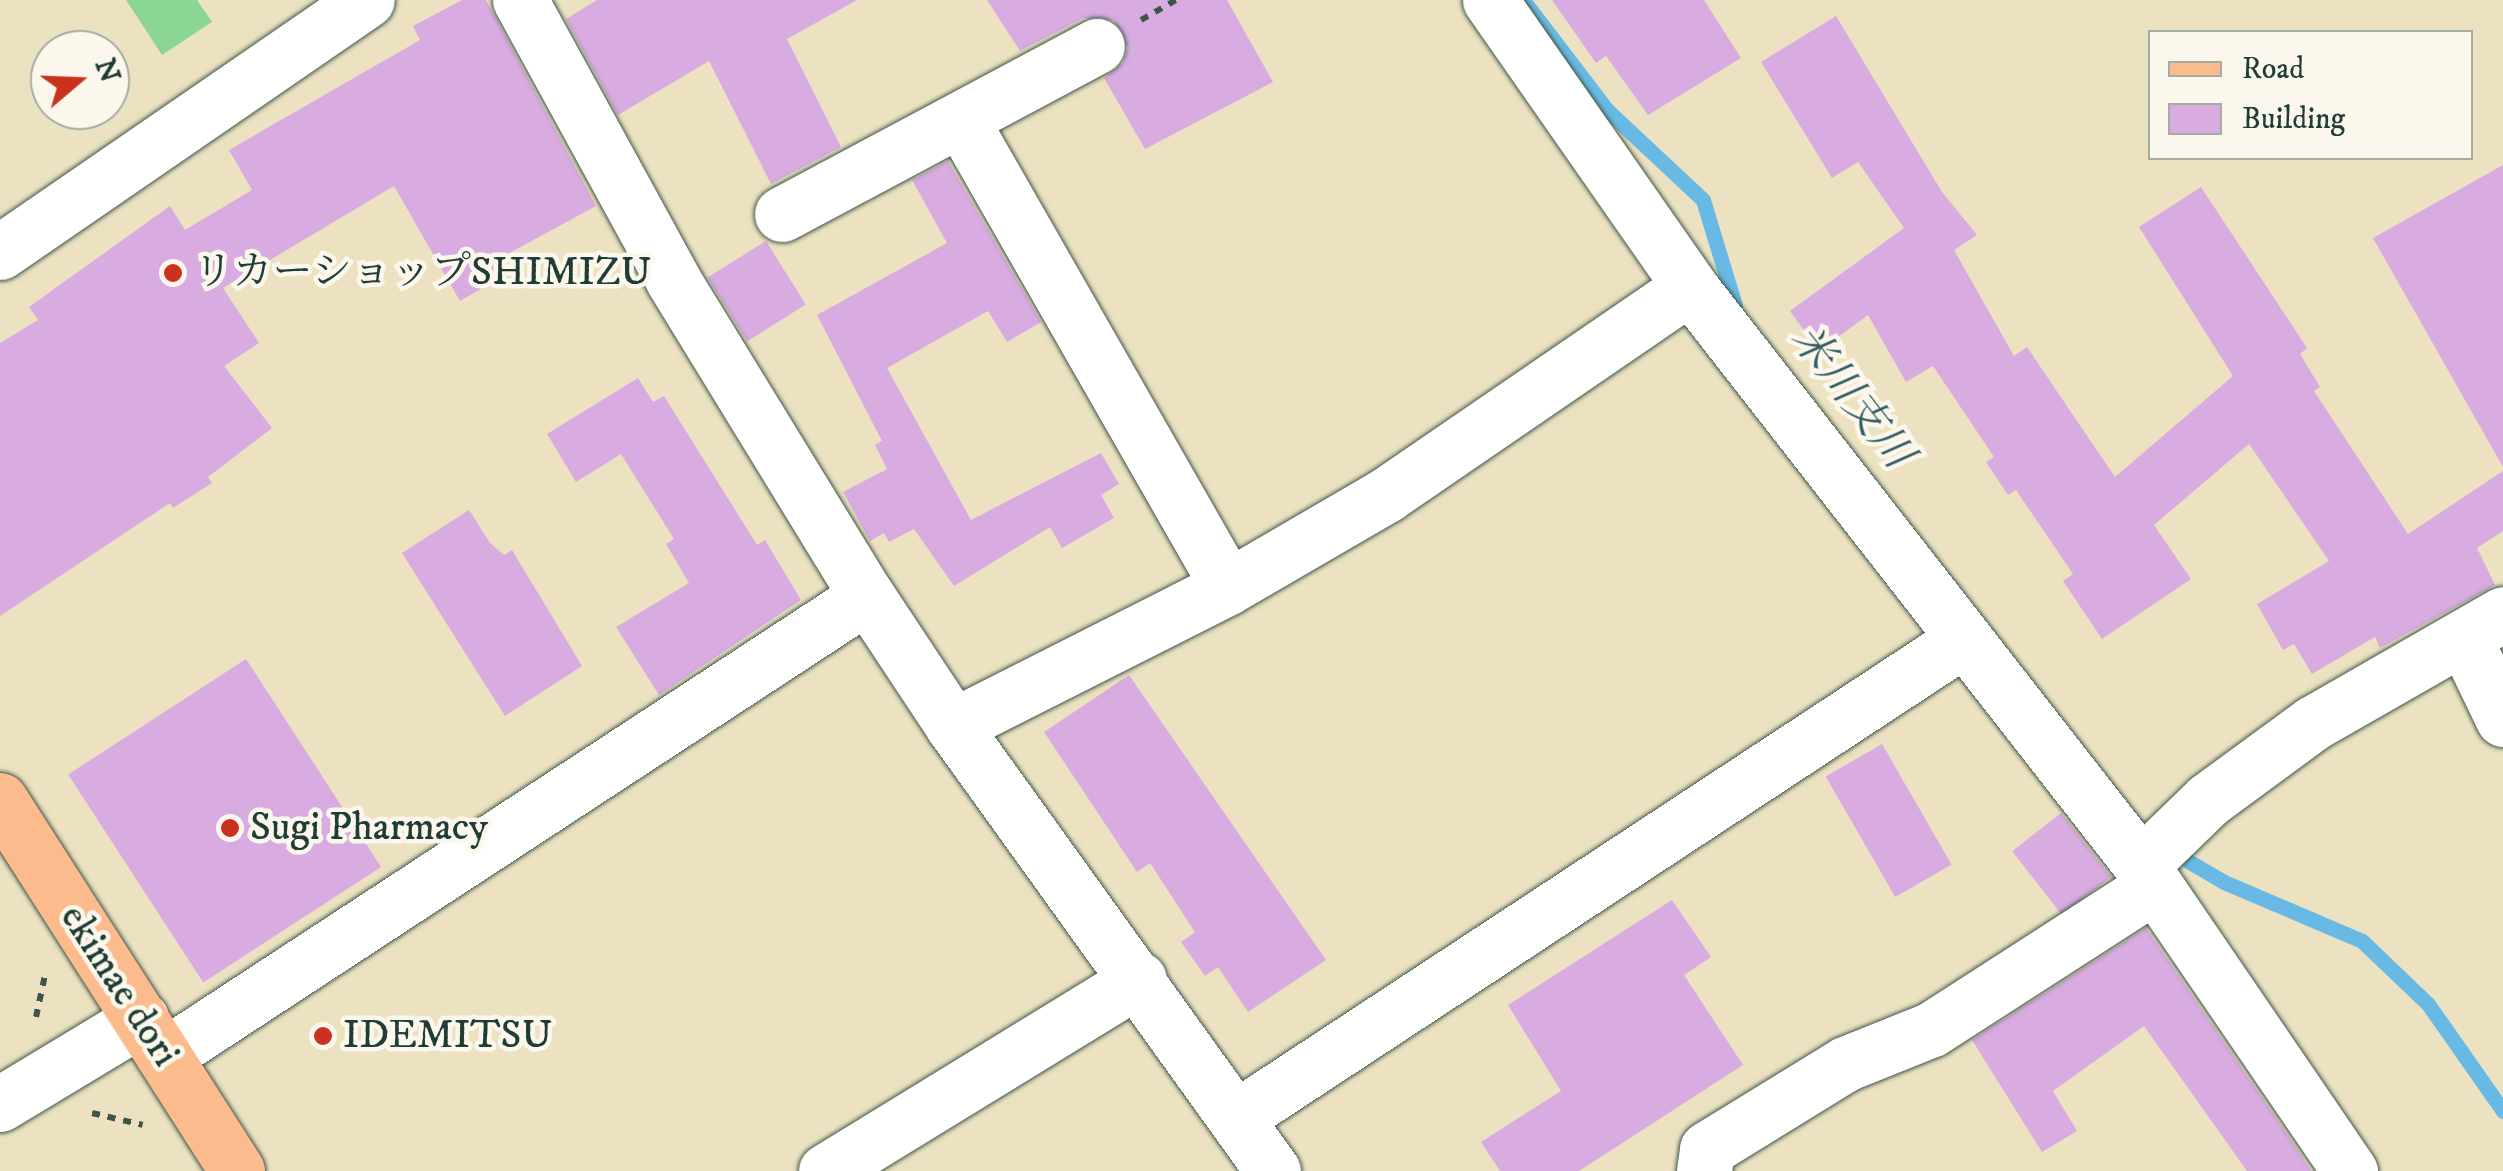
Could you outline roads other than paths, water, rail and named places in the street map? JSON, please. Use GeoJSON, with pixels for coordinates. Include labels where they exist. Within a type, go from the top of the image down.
{"type":"FeatureCollection","features":[{"type":"Feature","properties":{"kind":"main road","name":"ekimae dori"},"geometry":{"type":"LineString","coordinates":[[0,800],[237,1171]]}},
{"type":"Feature","properties":{"kind":"street"},"geometry":{"type":"LineString","coordinates":[[0,252],[367,0]]}},
{"type":"Feature","properties":{"kind":"street"},"geometry":{"type":"LineString","coordinates":[[520,0],[672,280],[867,596],[953,726],[1273,1171]]}},
{"type":"Feature","properties":{"kind":"street"},"geometry":{"type":"LineString","coordinates":[[1490,0],[1690,287],[2148,875],[2350,1171]]}},
{"type":"Feature","properties":{"kind":"street"},"geometry":{"type":"LineString","coordinates":[[782,214],[1096,46]]}},
{"type":"Feature","properties":{"kind":"street"},"geometry":{"type":"LineString","coordinates":[[961,120],[1228,587]]}},
{"type":"Feature","properties":{"kind":"street"},"geometry":{"type":"LineString","coordinates":[[953,726],[1228,587],[1386,495],[1690,287]]}},
{"type":"Feature","properties":{"kind":"street"},"geometry":{"type":"LineString","coordinates":[[0,1104],[152,1038],[867,596]]}},
{"type":"Feature","properties":{"kind":"street"},"geometry":{"type":"LineString","coordinates":[[1704,1171],[1707,1148],[1845,1064],[1932,1029],[2148,875],[2208,800],[2314,723],[2483,626],[2503,719]]}},
{"type":"Feature","properties":{"kind":"street"},"geometry":{"type":"LineString","coordinates":[[1237,1117],[1963,640]]}},
{"type":"Feature","properties":{"kind":"street"},"geometry":{"type":"LineString","coordinates":[[826,1171],[1138,979]]}},
{"type":"Feature","properties":{"kind":"waterway","name":"米川支川"},"geometry":{"type":"LineString","coordinates":[[1523,0],[1608,111],[1703,200],[1735,305]]}},
{"type":"Feature","properties":{"kind":"waterway","name":"米川支川"},"geometry":{"type":"LineString","coordinates":[[2171,851],[2224,882],[2362,941],[2428,1004],[2503,1111]]}},
{"type":"Feature","properties":{"kind":"place","name":"リカーショップSHIMIZU"},"geometry":{"type":"Point","coordinates":[173,273]}},
{"type":"Feature","properties":{"kind":"place","name":"Sugi Pharmacy"},"geometry":{"type":"Point","coordinates":[230,828]}},
{"type":"Feature","properties":{"kind":"place","name":"IDEMITSU"},"geometry":{"type":"Point","coordinates":[323,1036]}}]}
